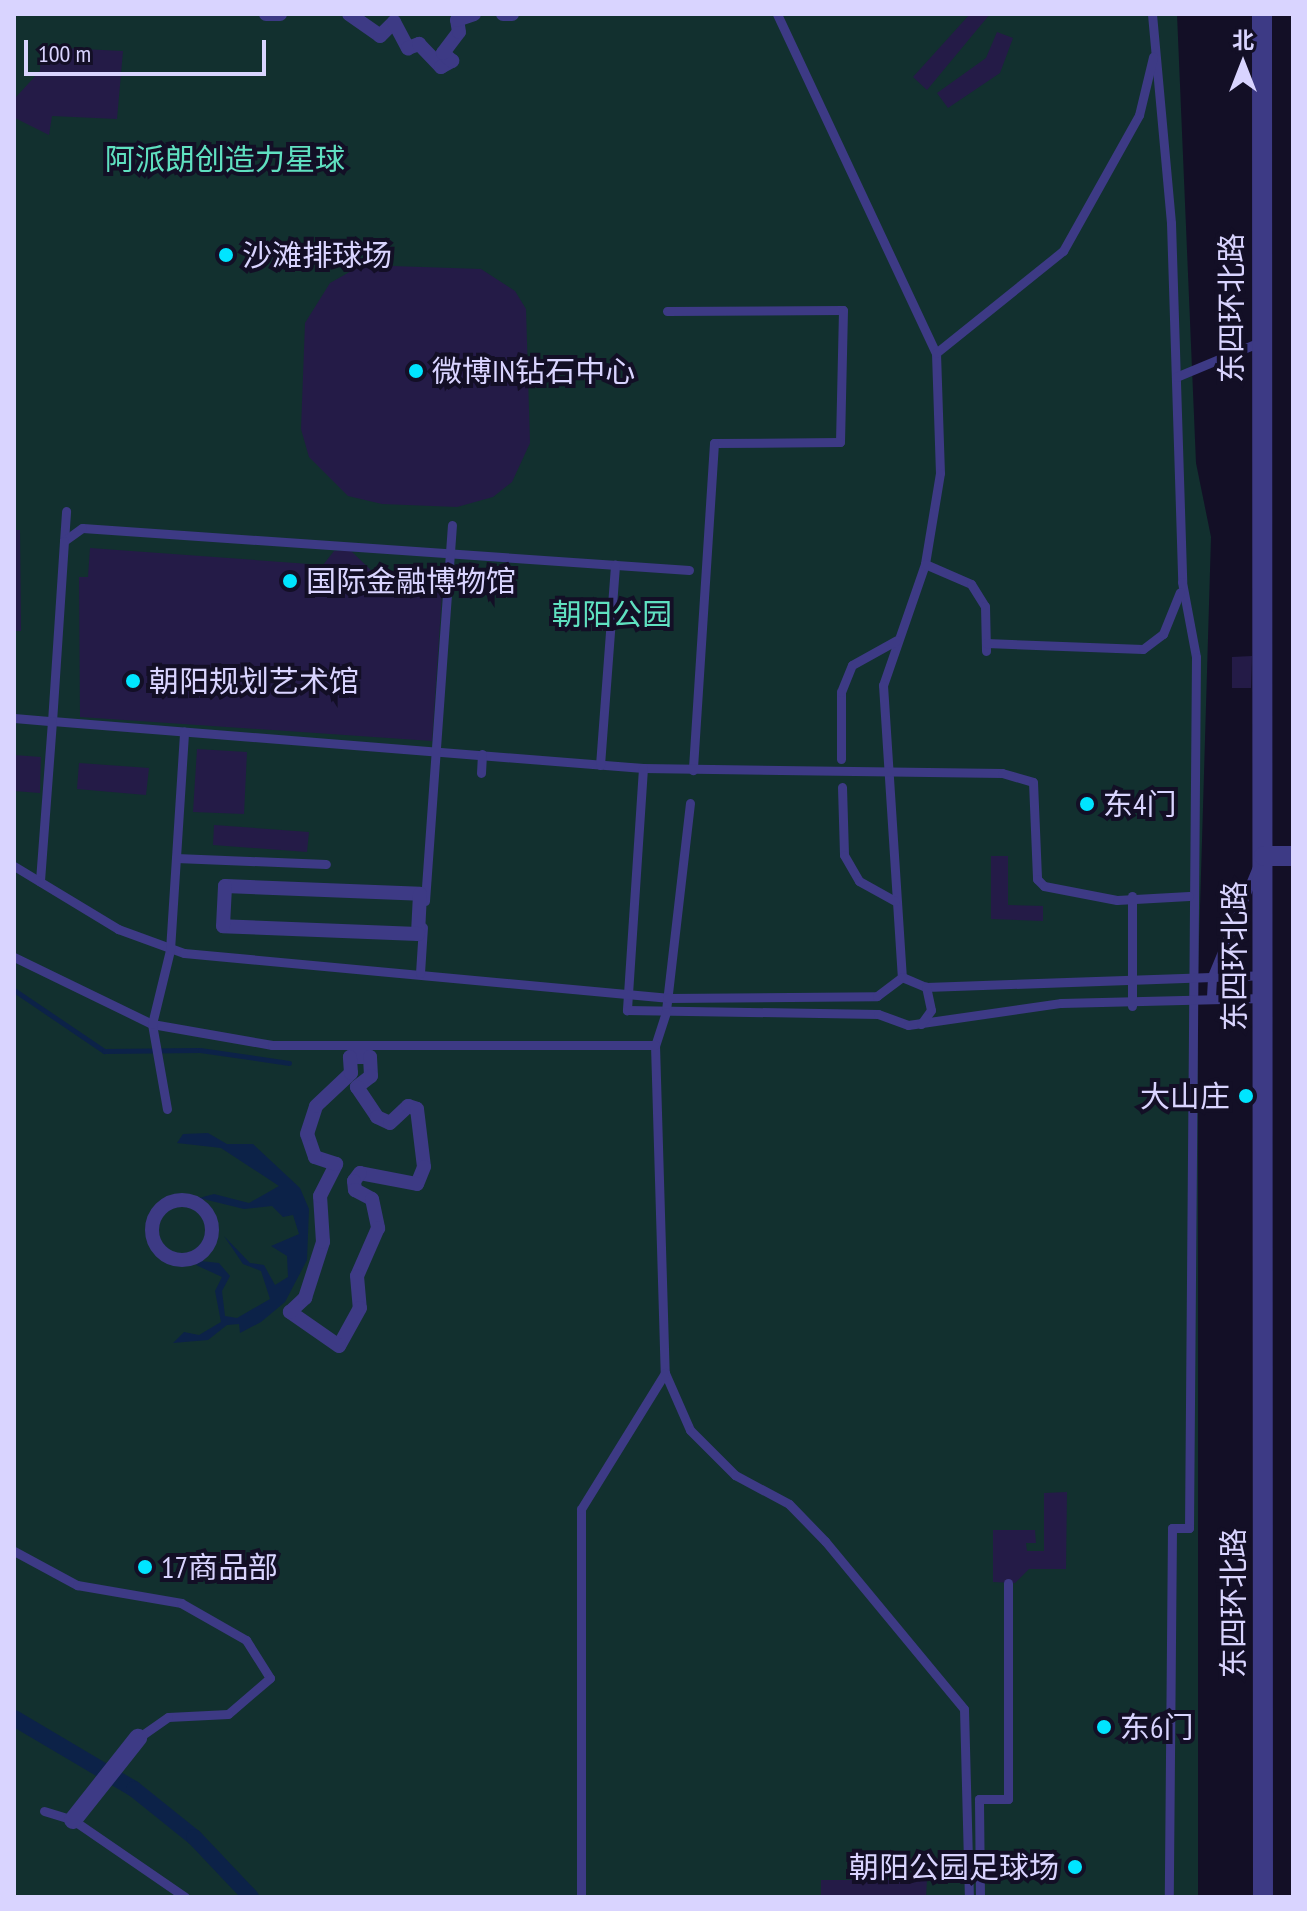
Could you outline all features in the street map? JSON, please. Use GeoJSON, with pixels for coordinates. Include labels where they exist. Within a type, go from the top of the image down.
{"type":"FeatureCollection","features":[{"type":"Feature","properties":{"kind":"street"},"geometry":{"type":"LineString","coordinates":[[266,14],[280,14]]}},
{"type":"Feature","properties":{"kind":"street"},"geometry":{"type":"LineString","coordinates":[[349,14],[380,36],[394,22],[408,48],[419,44],[441,67],[452,61],[443,53],[459,32],[457,20],[474,14]]}},
{"type":"Feature","properties":{"kind":"street"},"geometry":{"type":"LineString","coordinates":[[503,14],[512,14]]}},
{"type":"Feature","properties":{"kind":"street","name":"东四环北路"},"geometry":{"type":"LineString","coordinates":[[1262,14],[1263,1897]]}},
{"type":"Feature","properties":{"kind":"street"},"geometry":{"type":"LineString","coordinates":[[1264,856],[1293,856]]}},
{"type":"Feature","properties":{"kind":"street"},"geometry":{"type":"LineString","coordinates":[[225,886],[420,894],[418,934],[223,926],[225,886]]}},
{"type":"Feature","properties":{"kind":"street"},"geometry":{"type":"LineString","coordinates":[[350,1057],[370,1057],[371,1076],[357,1087],[390,1123],[408,1106],[417,1109],[424,1167],[417,1184],[360,1173],[355,1190],[372,1199],[378,1228],[357,1276],[360,1308],[339,1346],[290,1312],[305,1298],[323,1242],[320,1196],[336,1164],[315,1157],[307,1134],[316,1106],[351,1073],[350,1057]]}},
{"type":"Feature","properties":{"kind":"street"},"geometry":{"type":"LineString","coordinates":[[178,1199],[200,1206],[214,1230],[210,1247],[197,1256],[170,1258],[156,1247],[152,1219],[178,1199]]}},
{"type":"Feature","properties":{"kind":"street"},"geometry":{"type":"LineString","coordinates":[[78,1813],[131,1742]]}},
{"type":"Feature","properties":{"kind":"lane"},"geometry":{"type":"LineString","coordinates":[[777,14],[936,353],[941,470],[925,564],[883,685],[886,772],[902,977]]}},
{"type":"Feature","properties":{"kind":"lane"},"geometry":{"type":"LineString","coordinates":[[936,353],[1063,251],[1139,115],[1153,69],[1152,14],[1176,377],[1182,582],[1196,657],[1189,896],[1192,997],[1189,1528],[1172,1528],[1169,1897]]}},
{"type":"Feature","properties":{"kind":"lane"},"geometry":{"type":"LineString","coordinates":[[667,311],[843,310],[840,442],[714,443],[693,770]]}},
{"type":"Feature","properties":{"kind":"lane"},"geometry":{"type":"LineString","coordinates":[[1176,377],[1260,342]]}},
{"type":"Feature","properties":{"kind":"lane"},"geometry":{"type":"LineString","coordinates":[[40,882],[66,511]]}},
{"type":"Feature","properties":{"kind":"lane"},"geometry":{"type":"LineString","coordinates":[[420,973],[452,525]]}},
{"type":"Feature","properties":{"kind":"lane"},"geometry":{"type":"LineString","coordinates":[[64,541],[82,528],[689,570]]}},
{"type":"Feature","properties":{"kind":"lane"},"geometry":{"type":"LineString","coordinates":[[925,564],[971,584],[985,606],[986,647],[1143,649],[1177,612],[1182,582]]}},
{"type":"Feature","properties":{"kind":"lane"},"geometry":{"type":"LineString","coordinates":[[600,765],[615,565]]}},
{"type":"Feature","properties":{"kind":"lane"},"geometry":{"type":"LineString","coordinates":[[841,759],[841,692],[852,665],[897,640]]}},
{"type":"Feature","properties":{"kind":"lane"},"geometry":{"type":"LineString","coordinates":[[14,718],[436,749],[643,768],[886,772],[1030,779],[1037,879],[1055,891],[1189,896]]}},
{"type":"Feature","properties":{"kind":"lane"},"geometry":{"type":"LineString","coordinates":[[167,1109],[152,1024],[170,950],[184,731]]}},
{"type":"Feature","properties":{"kind":"lane"},"geometry":{"type":"LineString","coordinates":[[481,773],[482,754]]}},
{"type":"Feature","properties":{"kind":"lane"},"geometry":{"type":"LineString","coordinates":[[643,768],[625,993],[627,1010],[878,1014],[921,1024],[1192,997],[1264,998]]}},
{"type":"Feature","properties":{"kind":"lane"},"geometry":{"type":"LineString","coordinates":[[842,787],[844,855],[859,881],[895,901]]}},
{"type":"Feature","properties":{"kind":"lane"},"geometry":{"type":"LineString","coordinates":[[690,803],[666,1012],[655,1045],[665,1373],[690,1430],[735,1475],[789,1504],[825,1541],[964,1709],[969,1897]]}},
{"type":"Feature","properties":{"kind":"lane"},"geometry":{"type":"LineString","coordinates":[[1211,997],[1212,976],[1264,856]]}},
{"type":"Feature","properties":{"kind":"lane"},"geometry":{"type":"LineString","coordinates":[[176,858],[326,864]]}},
{"type":"Feature","properties":{"kind":"lane"},"geometry":{"type":"LineString","coordinates":[[14,866],[170,950],[667,998],[877,996],[902,977]]}},
{"type":"Feature","properties":{"kind":"lane"},"geometry":{"type":"LineString","coordinates":[[1132,896],[1133,1002]]}},
{"type":"Feature","properties":{"kind":"lane"},"geometry":{"type":"LineString","coordinates":[[14,957],[152,1024],[272,1045],[655,1045]]}},
{"type":"Feature","properties":{"kind":"lane"},"geometry":{"type":"LineString","coordinates":[[902,977],[926,987],[1132,976],[1262,975]]}},
{"type":"Feature","properties":{"kind":"lane"},"geometry":{"type":"LineString","coordinates":[[921,1024],[931,1010],[926,987]]}},
{"type":"Feature","properties":{"kind":"lane"},"geometry":{"type":"LineString","coordinates":[[877,996],[878,1014]]}},
{"type":"Feature","properties":{"kind":"lane"},"geometry":{"type":"LineString","coordinates":[[581,1897],[581,1509],[665,1373]]}},
{"type":"Feature","properties":{"kind":"lane"},"geometry":{"type":"LineString","coordinates":[[14,1551],[77,1585],[181,1603],[246,1640],[270,1678],[228,1714],[168,1717],[131,1742]]}},
{"type":"Feature","properties":{"kind":"lane"},"geometry":{"type":"LineString","coordinates":[[980,1897],[979,1799],[1008,1799],[1008,1583]]}},
{"type":"Feature","properties":{"kind":"lane"},"geometry":{"type":"LineString","coordinates":[[44,1811],[78,1813],[185,1897]]}},
{"type":"Feature","properties":{"kind":"green space","name":"朝阳公园"},"geometry":{"type":"Polygon","coordinates":[[[14,14],[1177,14],[1196,463],[1211,537],[1198,976],[1198,1897],[14,1897],[14,14]]]}},
{"type":"Feature","properties":{"kind":"water"},"geometry":{"type":"Polygon","coordinates":[[[208,1133],[227,1144],[253,1144],[300,1188],[309,1209],[307,1260],[285,1302],[261,1322],[240,1333],[239,1324],[227,1325],[208,1340],[173,1343],[184,1332],[199,1335],[221,1322],[215,1291],[222,1277],[196,1265],[201,1261],[219,1263],[230,1276],[222,1291],[225,1316],[237,1318],[270,1299],[261,1271],[243,1264],[224,1236],[250,1263],[264,1265],[275,1285],[288,1277],[287,1256],[271,1246],[299,1234],[293,1215],[283,1217],[272,1206],[244,1209],[199,1198],[214,1194],[249,1203],[279,1186],[221,1148],[177,1143],[183,1134],[208,1133]]]}},
{"type":"Feature","properties":{"kind":"building"},"geometry":{"type":"Polygon","coordinates":[[[970,14],[990,14],[927,90],[913,77],[970,14]]]}},
{"type":"Feature","properties":{"kind":"building"},"geometry":{"type":"Polygon","coordinates":[[[997,32],[1013,38],[1000,73],[948,108],[937,93],[986,58],[997,32]]]}},
{"type":"Feature","properties":{"kind":"building"},"geometry":{"type":"Polygon","coordinates":[[[41,47],[123,51],[117,119],[52,116],[49,135],[15,118],[16,97],[40,71],[41,47]]]}},
{"type":"Feature","properties":{"kind":"building","name":"微博IN钻石中心"},"geometry":{"type":"Polygon","coordinates":[[[362,265],[481,269],[515,291],[526,309],[530,443],[512,482],[493,497],[457,507],[382,504],[348,496],[309,457],[301,429],[305,323],[330,283],[362,265]]]}},
{"type":"Feature","properties":{"kind":"building"},"geometry":{"type":"Polygon","coordinates":[[[14,530],[20,530],[21,631],[14,631],[14,530]]]}},
{"type":"Feature","properties":{"kind":"building"},"geometry":{"type":"Polygon","coordinates":[[[90,548],[323,565],[334,551],[351,551],[374,573],[443,579],[432,741],[80,717],[79,577],[88,577],[90,548]]]}},
{"type":"Feature","properties":{"kind":"building"},"geometry":{"type":"Polygon","coordinates":[[[1252,656],[1251,688],[1232,688],[1232,657],[1252,656]]]}},
{"type":"Feature","properties":{"kind":"building"},"geometry":{"type":"Polygon","coordinates":[[[197,749],[247,752],[244,814],[193,812],[197,749]]]}},
{"type":"Feature","properties":{"kind":"building"},"geometry":{"type":"Polygon","coordinates":[[[14,755],[41,757],[40,793],[14,791],[14,755]]]}},
{"type":"Feature","properties":{"kind":"building"},"geometry":{"type":"Polygon","coordinates":[[[79,763],[149,768],[146,795],[77,789],[79,763]]]}},
{"type":"Feature","properties":{"kind":"building"},"geometry":{"type":"Polygon","coordinates":[[[214,825],[309,832],[307,852],[213,845],[214,825]]]}},
{"type":"Feature","properties":{"kind":"building"},"geometry":{"type":"Polygon","coordinates":[[[991,856],[1008,856],[1008,905],[1043,906],[1043,921],[991,919],[991,856]]]}},
{"type":"Feature","properties":{"kind":"building"},"geometry":{"type":"Polygon","coordinates":[[[1067,1492],[1066,1569],[1029,1569],[1015,1583],[993,1582],[993,1530],[1035,1530],[1036,1543],[1026,1543],[1027,1551],[1044,1551],[1044,1493],[1067,1492]]]}},
{"type":"Feature","properties":{"kind":"building"},"geometry":{"type":"Polygon","coordinates":[[[821,1880],[927,1880],[926,1897],[821,1897],[821,1880]]]}},
{"type":"Feature","properties":{"kind":"waterway"},"geometry":{"type":"LineString","coordinates":[[14,990],[104,1051],[200,1050],[289,1063]]}},
{"type":"Feature","properties":{"kind":"waterway"},"geometry":{"type":"LineString","coordinates":[[14,1718],[134,1789],[194,1837],[251,1897]]}},
{"type":"Feature","properties":{"kind":"place","name":"沙滩排球场"},"geometry":{"type":"Point","coordinates":[226,255]}},
{"type":"Feature","properties":{"kind":"place","name":"微博IN钻石中心"},"geometry":{"type":"Point","coordinates":[416,371]}},
{"type":"Feature","properties":{"kind":"place","name":"国际金融博物馆"},"geometry":{"type":"Point","coordinates":[290,581]}},
{"type":"Feature","properties":{"kind":"place","name":"朝阳规划艺术馆"},"geometry":{"type":"Point","coordinates":[133,681]}},
{"type":"Feature","properties":{"kind":"place","name":"东4门"},"geometry":{"type":"Point","coordinates":[1087,804]}},
{"type":"Feature","properties":{"kind":"place","name":"大山庄"},"geometry":{"type":"Point","coordinates":[1246,1096]}},
{"type":"Feature","properties":{"kind":"place","name":"17商品部"},"geometry":{"type":"Point","coordinates":[145,1567]}},
{"type":"Feature","properties":{"kind":"place","name":"东6门"},"geometry":{"type":"Point","coordinates":[1104,1727]}},
{"type":"Feature","properties":{"kind":"place","name":"朝阳公园足球场"},"geometry":{"type":"Point","coordinates":[1075,1867]}},
{"type":"Feature","properties":{"kind":"park label","name":"阿派朗创造力星球"},"geometry":{"type":"Point","coordinates":[225,159]}}]}
